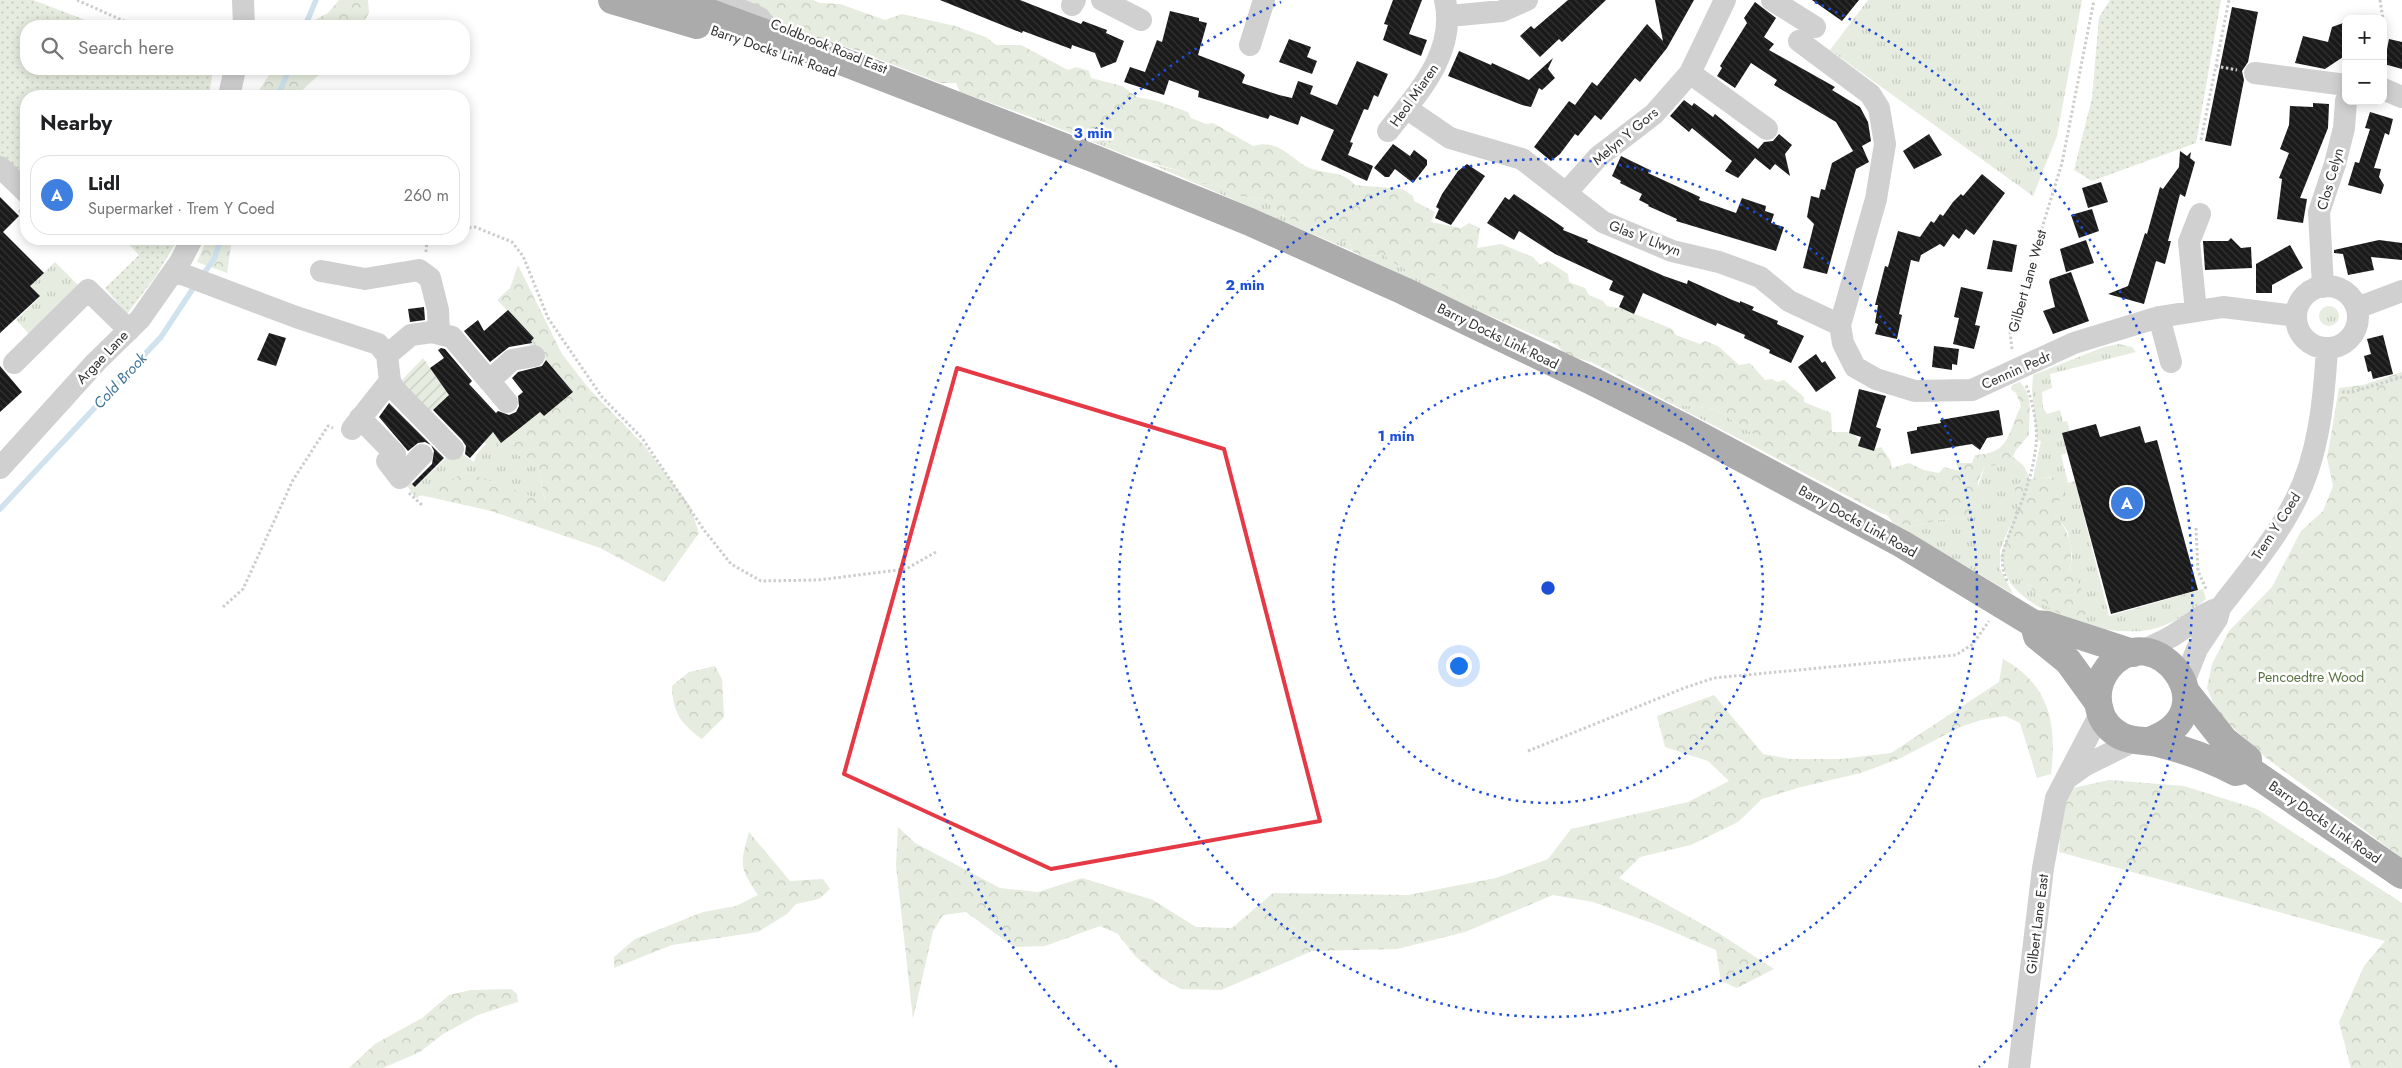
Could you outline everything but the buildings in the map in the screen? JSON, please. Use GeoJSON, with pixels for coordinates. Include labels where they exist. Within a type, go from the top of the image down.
{"type":"FeatureCollection","features":[{"type":"Feature","properties":{"kind":"main road","name":"Barry Docks Link Road"},"geometry":{"type":"LineString","coordinates":[[612,0],[756,42],[778,54],[873,85],[937,98]]}},
{"type":"Feature","properties":{"kind":"main road","name":"Barry Docks Link Road"},"geometry":{"type":"LineString","coordinates":[[675,0],[1095,159],[1250,222],[1479,326],[1602,386],[1909,549],[2034,624],[2047,625],[2136,653]]}},
{"type":"Feature","properties":{"kind":"main road","name":"Barry Docks Link Road"},"geometry":{"type":"LineString","coordinates":[[2034,624],[2037,636],[2068,661],[2099,707]]}},
{"type":"Feature","properties":{"kind":"main road"},"geometry":{"type":"LineString","coordinates":[[2136,653],[2152,653],[2165,658],[2177,669],[2185,687],[2184,713],[2176,726],[2164,736],[2142,741],[2119,736],[2107,726],[2099,707],[2098,687],[2103,674],[2112,663],[2136,653]]}},
{"type":"Feature","properties":{"kind":"main road","name":"Barry Docks Link Road"},"geometry":{"type":"LineString","coordinates":[[2185,687],[2224,740],[2248,759],[2248,769]]}},
{"type":"Feature","properties":{"kind":"main road","name":"Barry Docks Link Road"},"geometry":{"type":"LineString","coordinates":[[2142,741],[2198,754],[2236,772],[2248,769],[2402,876]]}},
{"type":"Feature","properties":{"kind":"street"},"geometry":{"type":"LineString","coordinates":[[244,15],[256,0]]}},
{"type":"Feature","properties":{"kind":"street","name":"Coldbrook Road East"},"geometry":{"type":"LineString","coordinates":[[717,0],[885,66],[937,98]]}},
{"type":"Feature","properties":{"kind":"street"},"geometry":{"type":"LineString","coordinates":[[1102,0],[1142,20]]}},
{"type":"Feature","properties":{"kind":"street"},"geometry":{"type":"LineString","coordinates":[[1250,45],[1264,0]]}},
{"type":"Feature","properties":{"kind":"street"},"geometry":{"type":"LineString","coordinates":[[1447,8],[1502,11],[1527,0]]}},
{"type":"Feature","properties":{"kind":"street","name":"Melyn Y Gors"},"geometry":{"type":"LineString","coordinates":[[1566,193],[1598,157],[1654,114],[1690,73],[1725,0]]}},
{"type":"Feature","properties":{"kind":"street"},"geometry":{"type":"LineString","coordinates":[[1772,0],[1876,102],[1885,144],[1876,199],[1840,325]]}},
{"type":"Feature","properties":{"kind":"street","name":"Heol Miaren"},"geometry":{"type":"LineString","coordinates":[[1388,131],[1406,108],[1443,51],[1447,8]]}},
{"type":"Feature","properties":{"kind":"street"},"geometry":{"type":"LineString","coordinates":[[1690,73],[1767,129]]}},
{"type":"Feature","properties":{"kind":"street"},"geometry":{"type":"LineString","coordinates":[[2255,73],[2342,84]]}},
{"type":"Feature","properties":{"kind":"street"},"geometry":{"type":"LineString","coordinates":[[230,90],[234,75]]}},
{"type":"Feature","properties":{"kind":"street"},"geometry":{"type":"LineString","coordinates":[[2387,91],[2402,97]]}},
{"type":"Feature","properties":{"kind":"street","name":"Clos Celyn"},"geometry":{"type":"LineString","coordinates":[[2324,287],[2319,212],[2335,164],[2344,128],[2346,105]]}},
{"type":"Feature","properties":{"kind":"street","name":"Glas Y Llwyn"},"geometry":{"type":"LineString","coordinates":[[1406,108],[1450,138],[1522,159],[1603,222],[1672,251],[1720,262],[1760,277],[1789,301],[1840,325]]}},
{"type":"Feature","properties":{"kind":"street"},"geometry":{"type":"LineString","coordinates":[[0,167],[20,186]]}},
{"type":"Feature","properties":{"kind":"street"},"geometry":{"type":"LineString","coordinates":[[2196,311],[2189,242],[2200,214]]}},
{"type":"Feature","properties":{"kind":"street","name":"Argae Lane"},"geometry":{"type":"LineString","coordinates":[[0,468],[96,362],[140,319],[181,274],[190,245]]}},
{"type":"Feature","properties":{"kind":"street"},"geometry":{"type":"LineString","coordinates":[[321,271],[365,279],[419,270],[430,278],[438,310],[440,334]]}},
{"type":"Feature","properties":{"kind":"street"},"geometry":{"type":"LineString","coordinates":[[181,274],[378,344],[387,355],[390,381],[394,389],[453,449]]}},
{"type":"Feature","properties":{"kind":"street"},"geometry":{"type":"LineString","coordinates":[[2324,287],[2344,291],[2352,298],[2357,308],[2358,317],[2352,335],[2337,347],[2327,348],[2308,342],[2297,326],[2296,316],[2298,308],[2308,293],[2324,287]]}},
{"type":"Feature","properties":{"kind":"street"},"geometry":{"type":"LineString","coordinates":[[14,363],[88,290],[129,330]]}},
{"type":"Feature","properties":{"kind":"street"},"geometry":{"type":"LineString","coordinates":[[2357,308],[2402,291]]}},
{"type":"Feature","properties":{"kind":"street","name":"Cennin Pedr"},"geometry":{"type":"LineString","coordinates":[[1840,325],[1843,343],[1855,367],[1876,379],[1915,391],[1972,390],[2020,370],[2074,344],[2159,317],[2222,307],[2296,316]]}},
{"type":"Feature","properties":{"kind":"street"},"geometry":{"type":"LineString","coordinates":[[2159,317],[2171,362]]}},
{"type":"Feature","properties":{"kind":"street"},"geometry":{"type":"LineString","coordinates":[[387,355],[411,335],[432,332],[452,337],[507,402]]}},
{"type":"Feature","properties":{"kind":"street","name":"Trem Y Coed"},"geometry":{"type":"LineString","coordinates":[[2185,687],[2197,649],[2217,619],[2220,608],[2295,501],[2310,464],[2324,392],[2327,348]]}},
{"type":"Feature","properties":{"kind":"street"},"geometry":{"type":"LineString","coordinates":[[489,381],[512,360],[534,356]]}},
{"type":"Feature","properties":{"kind":"street"},"geometry":{"type":"LineString","coordinates":[[390,381],[356,424],[395,454],[387,461],[400,478],[422,455]]}},
{"type":"Feature","properties":{"kind":"street","name":"Trem Y Coed"},"geometry":{"type":"LineString","coordinates":[[2136,653],[2165,641],[2193,624],[2208,611],[2220,608]]}},
{"type":"Feature","properties":{"kind":"street","name":"Gilbert Lane East"},"geometry":{"type":"LineString","coordinates":[[2019,1068],[2044,868],[2056,798],[2099,707]]}},
{"type":"Feature","properties":{"kind":"street","name":"Gilbert Lane East"},"geometry":{"type":"LineString","coordinates":[[2064,782],[2084,766],[2142,741]]}},
{"type":"Feature","properties":{"kind":"path"},"geometry":{"type":"LineString","coordinates":[[77,0],[122,20]]}},
{"type":"Feature","properties":{"kind":"path","name":"Gilbert Lane West"},"geometry":{"type":"LineString","coordinates":[[2000,604],[2017,595],[2007,582],[2002,569],[2003,548],[2015,520],[2036,452],[2033,404],[2012,352],[2010,332],[2062,163],[2094,0]]}},
{"type":"Feature","properties":{"kind":"path"},"geometry":{"type":"LineString","coordinates":[[2201,140],[2229,0]]}},
{"type":"Feature","properties":{"kind":"path"},"geometry":{"type":"LineString","coordinates":[[2380,0],[2382,15]]}},
{"type":"Feature","properties":{"kind":"path"},"geometry":{"type":"LineString","coordinates":[[470,228],[475,228],[512,242],[523,256],[548,318],[602,397],[642,438],[704,530],[731,564],[761,581],[818,580],[906,569],[936,552]]}},
{"type":"Feature","properties":{"kind":"path"},"geometry":{"type":"LineString","coordinates":[[2324,392],[2352,392],[2402,377]]}},
{"type":"Feature","properties":{"kind":"path"},"geometry":{"type":"LineString","coordinates":[[223,607],[243,589],[293,480],[328,426]]}},
{"type":"Feature","properties":{"kind":"path"},"geometry":{"type":"LineString","coordinates":[[2196,528],[2198,571],[2206,590],[2220,608]]}},
{"type":"Feature","properties":{"kind":"path"},"geometry":{"type":"LineString","coordinates":[[1528,751],[1714,678],[1956,655],[1973,644],[2000,604]]}},
{"type":"Feature","properties":{"kind":"highlighted area"},"geometry":{"type":"Polygon","coordinates":[[[957,368],[1224,449],[1320,821],[1051,869],[844,774],[957,368]]]}},
{"type":"Feature","properties":{"kind":"green space"},"geometry":{"type":"Polygon","coordinates":[[[0,0],[33,0],[85,20],[20,20],[20,75],[212,75],[210,90],[20,90],[20,202],[0,179],[0,0]]]}},
{"type":"Feature","properties":{"kind":"green space"},"geometry":{"type":"Polygon","coordinates":[[[339,0],[368,0],[369,13],[365,20],[315,20],[328,13],[339,0]]]}},
{"type":"Feature","properties":{"kind":"green space"},"geometry":{"type":"Polygon","coordinates":[[[717,0],[813,0],[820,3],[840,4],[885,20],[902,14],[955,26],[986,37],[996,45],[1021,45],[1068,70],[1076,67],[1089,71],[1091,78],[1122,86],[1137,97],[1157,101],[1188,112],[1191,118],[1206,124],[1213,123],[1253,146],[1261,144],[1275,146],[1311,169],[1338,174],[1355,185],[1402,189],[1413,196],[1414,201],[1435,212],[1431,222],[1461,228],[1469,223],[1480,228],[1477,248],[1501,244],[1533,257],[1540,265],[1548,261],[1568,274],[1569,282],[1585,288],[1589,295],[1603,301],[1607,306],[1623,309],[1672,329],[1676,335],[1700,344],[1705,341],[1718,346],[1739,365],[1750,363],[1765,380],[1772,379],[1777,382],[1784,380],[1804,397],[1804,402],[1831,413],[1832,432],[1847,432],[1856,436],[1861,445],[1870,450],[1881,447],[1890,460],[1892,468],[1909,463],[1924,470],[1939,473],[1944,467],[1960,471],[1956,463],[1972,463],[1975,455],[1987,454],[2002,446],[2007,440],[2021,406],[2016,393],[2011,389],[2012,385],[2020,382],[2028,395],[2030,407],[2029,435],[2016,450],[2009,465],[1985,466],[1978,481],[1977,508],[1967,518],[1939,520],[1915,526],[1893,523],[1887,515],[1755,447],[1755,435],[1715,409],[1672,404],[1591,362],[1566,355],[1557,345],[1481,312],[1476,305],[1443,289],[1439,275],[1426,279],[1397,265],[1384,255],[1361,256],[1352,251],[1349,240],[1337,241],[1305,226],[1281,214],[1266,199],[1240,196],[1223,187],[1187,179],[1184,172],[1128,156],[1123,146],[1095,141],[1084,132],[1066,128],[1032,114],[1028,116],[960,92],[956,83],[940,83],[856,50],[799,34],[717,0]]]}},
{"type":"Feature","properties":{"kind":"green space"},"geometry":{"type":"Polygon","coordinates":[[[1868,0],[2082,0],[2057,136],[2033,196],[1830,50],[1868,0]]]}},
{"type":"Feature","properties":{"kind":"green space"},"geometry":{"type":"Polygon","coordinates":[[[2110,0],[2221,0],[2196,143],[2092,181],[2074,170],[2092,98],[2099,17],[2110,0]]]}},
{"type":"Feature","properties":{"kind":"green space"},"geometry":{"type":"Polygon","coordinates":[[[269,75],[319,75],[302,90],[259,90],[269,75]]]}},
{"type":"Feature","properties":{"kind":"green space"},"geometry":{"type":"Polygon","coordinates":[[[1032,114],[1066,128],[1084,132],[1095,141],[1123,146],[1128,156],[1028,116],[1032,114]]]}},
{"type":"Feature","properties":{"kind":"green space"},"geometry":{"type":"Polygon","coordinates":[[[1151,164],[1184,172],[1187,179],[1223,187],[1240,196],[1266,199],[1281,214],[1305,226],[1349,240],[1352,251],[1151,164]]]}},
{"type":"Feature","properties":{"kind":"green space"},"geometry":{"type":"Polygon","coordinates":[[[130,245],[174,245],[156,276],[127,314],[105,288],[139,255],[130,245]]]}},
{"type":"Feature","properties":{"kind":"green space"},"geometry":{"type":"Polygon","coordinates":[[[204,245],[231,245],[227,273],[197,262],[204,245]]]}},
{"type":"Feature","properties":{"kind":"green space"},"geometry":{"type":"Polygon","coordinates":[[[1384,255],[1397,265],[1439,275],[1443,289],[1476,305],[1481,312],[1361,256],[1384,255]]]}},
{"type":"Feature","properties":{"kind":"green space"},"geometry":{"type":"Polygon","coordinates":[[[55,262],[79,286],[29,334],[16,320],[40,297],[30,286],[55,262]]]}},
{"type":"Feature","properties":{"kind":"green space"},"geometry":{"type":"Polygon","coordinates":[[[518,265],[562,354],[590,390],[643,444],[690,506],[699,533],[664,582],[600,548],[491,511],[420,495],[466,472],[545,501],[538,464],[495,445],[540,412],[544,416],[573,392],[541,354],[528,343],[534,338],[497,300],[510,288],[518,265]]]}},
{"type":"Feature","properties":{"kind":"green space"},"geometry":{"type":"Polygon","coordinates":[[[2329,306],[2336,309],[2339,316],[2336,323],[2329,326],[2322,323],[2319,316],[2322,309],[2329,306]]]}},
{"type":"Feature","properties":{"kind":"green space"},"geometry":{"type":"Polygon","coordinates":[[[2119,344],[2132,347],[2136,352],[2050,374],[2052,388],[2042,392],[2043,408],[2047,414],[2060,410],[2063,422],[2067,421],[2070,431],[2062,433],[2067,453],[2061,455],[2068,483],[2075,481],[2109,616],[2203,589],[2206,599],[2181,617],[2160,627],[2135,631],[2088,626],[2041,608],[2022,595],[2008,579],[2003,561],[2019,569],[2022,580],[2042,598],[2070,574],[2072,555],[2068,532],[2053,510],[2051,477],[2033,478],[2041,441],[2037,440],[2032,391],[2033,375],[2104,347],[2119,344]]]}},
{"type":"Feature","properties":{"kind":"green space"},"geometry":{"type":"Polygon","coordinates":[[[423,358],[440,382],[444,380],[465,393],[442,414],[435,408],[428,414],[401,381],[423,358]]]}},
{"type":"Feature","properties":{"kind":"green space","name":"Pencoedtre Wood"},"geometry":{"type":"Polygon","coordinates":[[[2402,372],[2402,858],[2265,757],[2218,714],[2207,688],[2212,664],[2229,631],[2272,587],[2301,531],[2323,511],[2333,486],[2327,458],[2339,388],[2363,385],[2402,372]]]}},
{"type":"Feature","properties":{"kind":"green space"},"geometry":{"type":"Polygon","coordinates":[[[1672,404],[1715,409],[1755,435],[1755,447],[1672,404]]]}},
{"type":"Feature","properties":{"kind":"green space"},"geometry":{"type":"Polygon","coordinates":[[[485,422],[501,443],[496,445],[538,464],[545,502],[466,472],[416,498],[404,482],[406,478],[416,487],[455,449],[474,462],[476,455],[486,444],[476,433],[485,422]]]}},
{"type":"Feature","properties":{"kind":"green space"},"geometry":{"type":"Polygon","coordinates":[[[2013,457],[2023,465],[2028,474],[2015,488],[2019,504],[2000,550],[2000,569],[2013,594],[1893,523],[1915,526],[1939,520],[1967,518],[1985,466],[2008,465],[2013,457]]]}},
{"type":"Feature","properties":{"kind":"green space"},"geometry":{"type":"Polygon","coordinates":[[[2028,474],[2029,480],[2036,477],[2058,478],[2065,491],[2053,510],[2064,527],[2071,547],[2070,574],[2078,581],[2090,613],[2070,617],[2048,607],[2042,603],[2042,598],[2022,580],[2019,569],[2004,563],[2000,557],[2019,504],[2016,502],[2015,488],[2028,474]]]}},
{"type":"Feature","properties":{"kind":"green space"},"geometry":{"type":"Polygon","coordinates":[[[2003,659],[2019,669],[2031,681],[2047,708],[2053,739],[2051,774],[2037,778],[2020,723],[2005,716],[1981,720],[1960,727],[1901,758],[1861,773],[1801,787],[1762,799],[1738,822],[1691,845],[1640,857],[1619,878],[1720,934],[1774,969],[1737,988],[1721,981],[1716,950],[1657,925],[1593,902],[1553,895],[1465,932],[1397,949],[1312,951],[1221,990],[1181,989],[1160,977],[1135,956],[1118,934],[1100,926],[1045,946],[1014,947],[966,912],[943,915],[933,931],[913,1019],[896,865],[898,827],[915,843],[1000,888],[1038,892],[1082,878],[1153,900],[1196,927],[1232,928],[1273,893],[1408,895],[1496,878],[1548,859],[1571,829],[1688,802],[1729,781],[1708,761],[1665,747],[1657,716],[1714,695],[1763,754],[1791,759],[1841,759],[1891,753],[1999,682],[2003,659]]]}},
{"type":"Feature","properties":{"kind":"green space"},"geometry":{"type":"Polygon","coordinates":[[[715,666],[722,679],[724,717],[702,739],[684,723],[676,711],[672,686],[689,672],[715,666]]]}},
{"type":"Feature","properties":{"kind":"green space"},"geometry":{"type":"Polygon","coordinates":[[[2109,780],[2184,786],[2257,809],[2402,903],[2402,1068],[2351,1068],[2339,1022],[2364,966],[2385,941],[2059,852],[2062,808],[2073,788],[2109,780]]]}},
{"type":"Feature","properties":{"kind":"green space"},"geometry":{"type":"Polygon","coordinates":[[[749,832],[790,881],[823,879],[830,889],[819,899],[796,904],[787,914],[758,932],[672,945],[614,968],[614,957],[635,939],[703,912],[736,906],[758,895],[747,878],[743,865],[749,832]]]}},
{"type":"Feature","properties":{"kind":"green space"},"geometry":{"type":"Polygon","coordinates":[[[511,989],[517,994],[518,1002],[478,1015],[443,1034],[420,1052],[383,1068],[349,1068],[375,1044],[422,1018],[449,995],[471,990],[511,989]]]}},
{"type":"Feature","properties":{"kind":"waterway","name":"Cold Brook"},"geometry":{"type":"LineString","coordinates":[[308,20],[316,0]]}},
{"type":"Feature","properties":{"kind":"waterway","name":"Cold Brook"},"geometry":{"type":"LineString","coordinates":[[280,90],[287,75]]}},
{"type":"Feature","properties":{"kind":"waterway","name":"Cold Brook"},"geometry":{"type":"LineString","coordinates":[[202,276],[214,259],[219,245]]}},
{"type":"Feature","properties":{"kind":"waterway","name":"Cold Brook"},"geometry":{"type":"LineString","coordinates":[[0,509],[161,337],[196,284]]}},
{"type":"Feature","properties":{"kind":"place","name":"Lidl"},"geometry":{"type":"Point","coordinates":[2127,503]}}]}
